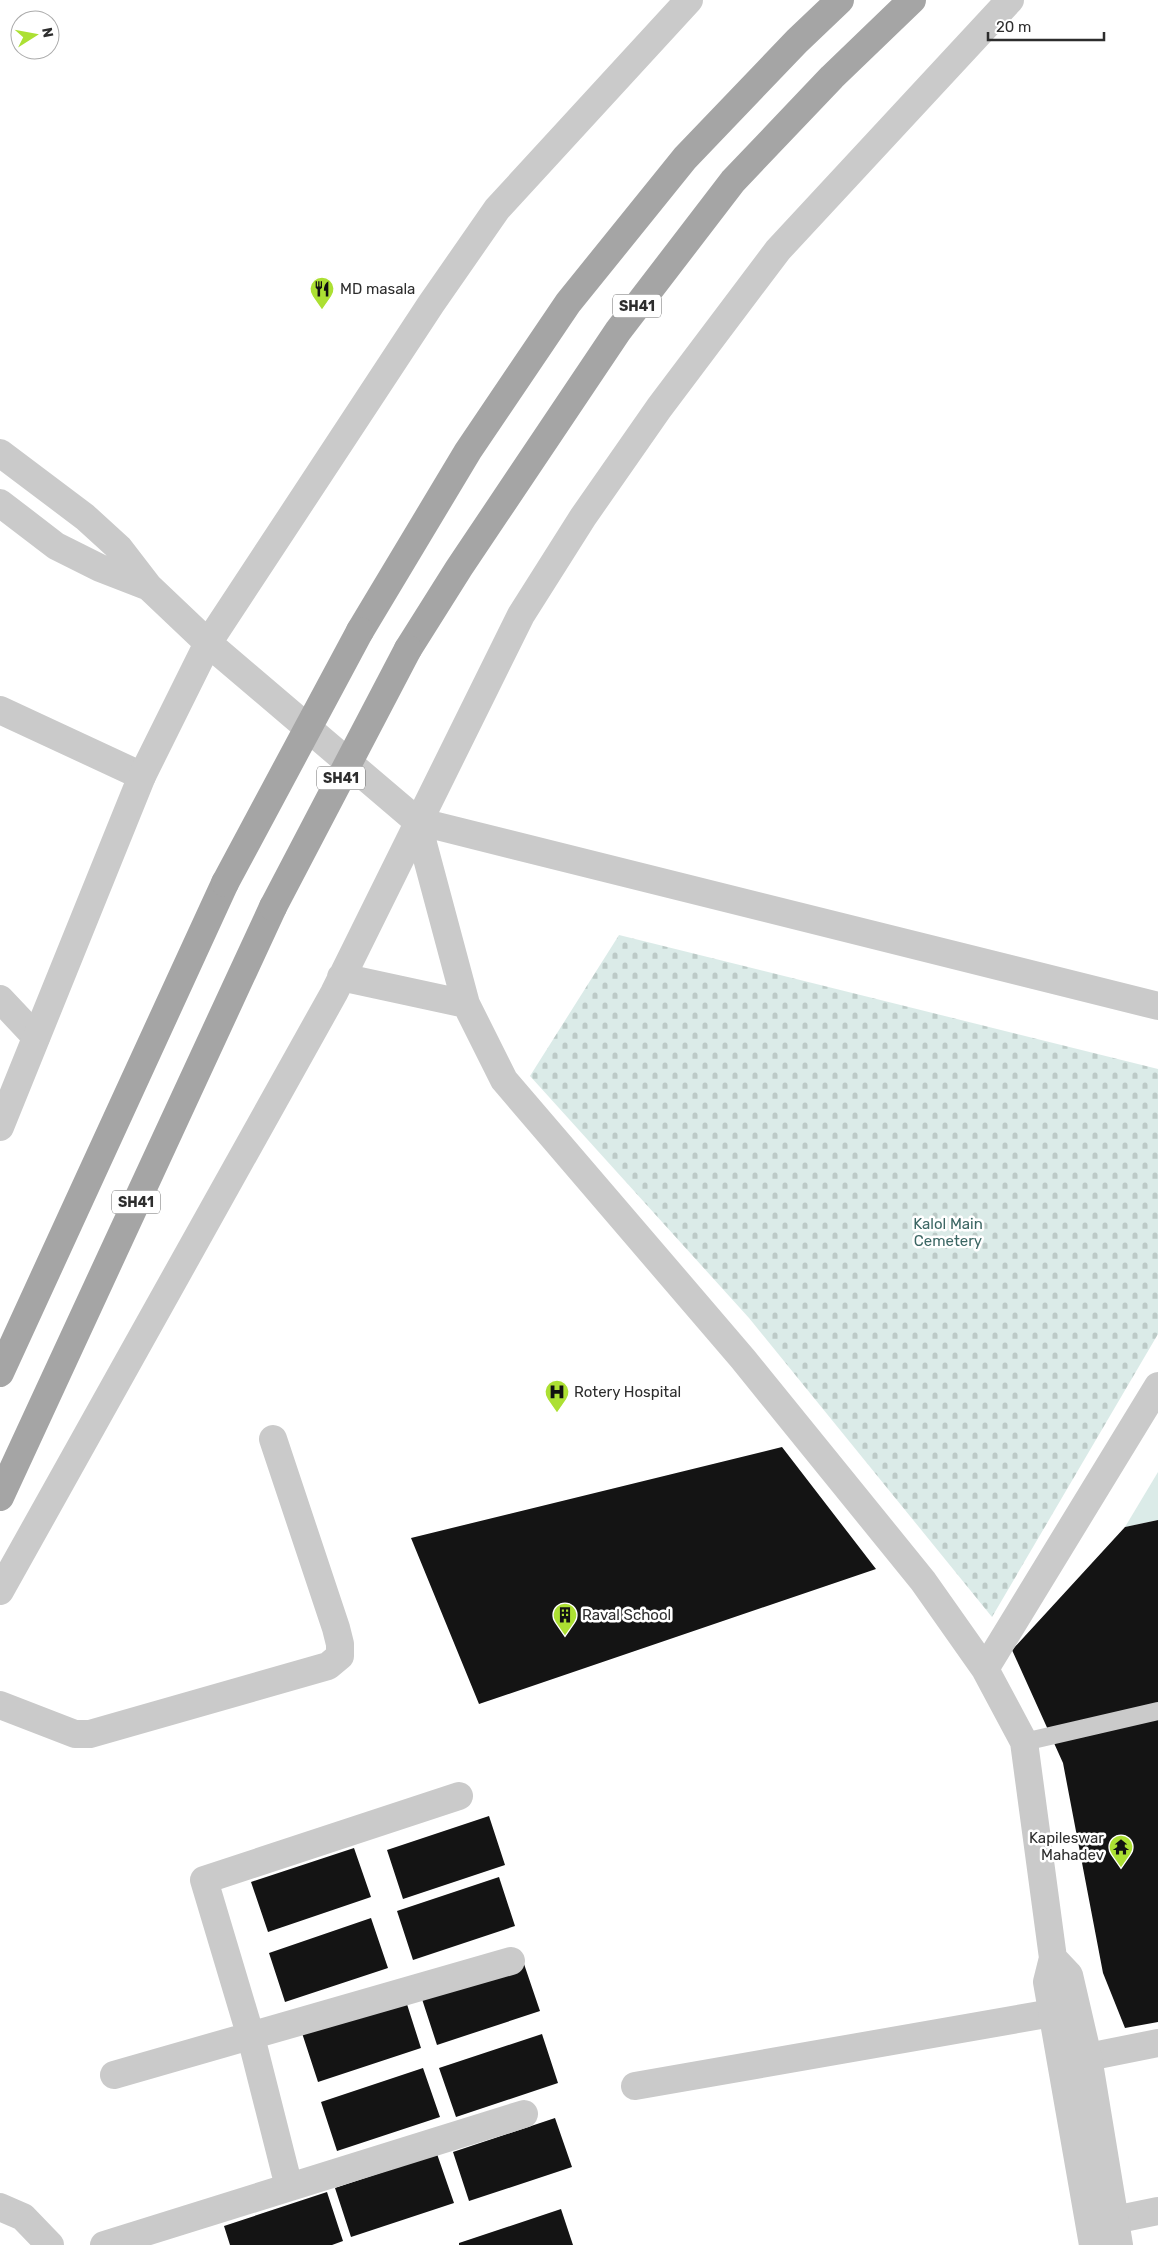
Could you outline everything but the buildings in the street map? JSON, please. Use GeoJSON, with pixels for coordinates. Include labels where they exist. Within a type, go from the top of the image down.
{"type":"FeatureCollection","features":[{"type":"Feature","properties":{"kind":"main road"},"geometry":{"type":"LineString","coordinates":[[0,1374],[225,883],[360,631],[468,451],[568,303],[685,158],[797,40],[840,0]]}},
{"type":"Feature","properties":{"kind":"main road","name":"SH41"},"geometry":{"type":"LineString","coordinates":[[0,1497],[273,907],[408,649],[458,568],[618,331],[733,181],[832,77],[912,0]]}},
{"type":"Feature","properties":{"kind":"street"},"geometry":{"type":"LineString","coordinates":[[0,1128],[142,776],[208,643],[425,312],[497,209],[689,0]]}},
{"type":"Feature","properties":{"kind":"street"},"geometry":{"type":"LineString","coordinates":[[0,1591],[342,977],[417,821],[521,615],[583,517],[659,408],[778,250],[1010,0]]}},
{"type":"Feature","properties":{"kind":"street"},"geometry":{"type":"LineString","coordinates":[[0,453],[99,529],[120,548],[149,587],[208,643],[417,821],[1158,1006]]}},
{"type":"Feature","properties":{"kind":"street"},"geometry":{"type":"LineString","coordinates":[[0,503],[56,546],[100,568],[149,587]]}},
{"type":"Feature","properties":{"kind":"street"},"geometry":{"type":"LineString","coordinates":[[0,710],[142,776]]}},
{"type":"Feature","properties":{"kind":"street"},"geometry":{"type":"LineString","coordinates":[[417,821],[466,1004],[504,1080],[743,1359],[923,1581],[985,1669],[1024,1742],[1054,1958],[1047,1982],[1088,2057],[1117,2232],[1158,2211]]}},
{"type":"Feature","properties":{"kind":"street"},"geometry":{"type":"LineString","coordinates":[[342,977],[466,1004]]}},
{"type":"Feature","properties":{"kind":"street"},"geometry":{"type":"LineString","coordinates":[[0,999],[36,1037]]}},
{"type":"Feature","properties":{"kind":"street"},"geometry":{"type":"LineString","coordinates":[[985,1669],[1158,1386]]}},
{"type":"Feature","properties":{"kind":"street"},"geometry":{"type":"LineString","coordinates":[[0,1705],[75,1734],[90,1734],[328,1666],[340,1656],[340,1644],[336,1628],[273,1439]]}},
{"type":"Feature","properties":{"kind":"street"},"geometry":{"type":"LineString","coordinates":[[288,2187],[252,2037],[204,1880],[460,1796]]}},
{"type":"Feature","properties":{"kind":"street"},"geometry":{"type":"LineString","coordinates":[[114,2075],[252,2037],[510,1961]]}},
{"type":"Feature","properties":{"kind":"street"},"geometry":{"type":"LineString","coordinates":[[635,2086],[1065,2012]]}},
{"type":"Feature","properties":{"kind":"street"},"geometry":{"type":"LineString","coordinates":[[1065,2012],[1093,2245]]}},
{"type":"Feature","properties":{"kind":"street"},"geometry":{"type":"LineString","coordinates":[[1088,2057],[1158,2043]]}},
{"type":"Feature","properties":{"kind":"street"},"geometry":{"type":"LineString","coordinates":[[104,2245],[524,2114]]}},
{"type":"Feature","properties":{"kind":"street"},"geometry":{"type":"LineString","coordinates":[[0,2207],[23,2217],[50,2245]]}},
{"type":"Feature","properties":{"kind":"lane"},"geometry":{"type":"LineString","coordinates":[[1024,1742],[1158,1711]]}},
{"type":"Feature","properties":{"kind":"green space","name":"Kalol Main Cemetery"},"geometry":{"type":"Polygon","coordinates":[[[619,935],[1158,1069],[1158,1334],[992,1617],[749,1318],[530,1076],[619,935]]]}},
{"type":"Feature","properties":{"kind":"green space"},"geometry":{"type":"Polygon","coordinates":[[[1158,1472],[1158,1520],[1125,1527],[1158,1472]]]}},
{"type":"Feature","properties":{"kind":"place","name":"MD masala"},"geometry":{"type":"Point","coordinates":[322,310]}},
{"type":"Feature","properties":{"kind":"place","name":"Rotery Hospital"},"geometry":{"type":"Point","coordinates":[557,1413]}},
{"type":"Feature","properties":{"kind":"place","name":"Raval School"},"geometry":{"type":"Point","coordinates":[565,1636]}},
{"type":"Feature","properties":{"kind":"place","name":"Kapileswar Mahadev"},"geometry":{"type":"Point","coordinates":[1121,1868]}}]}
